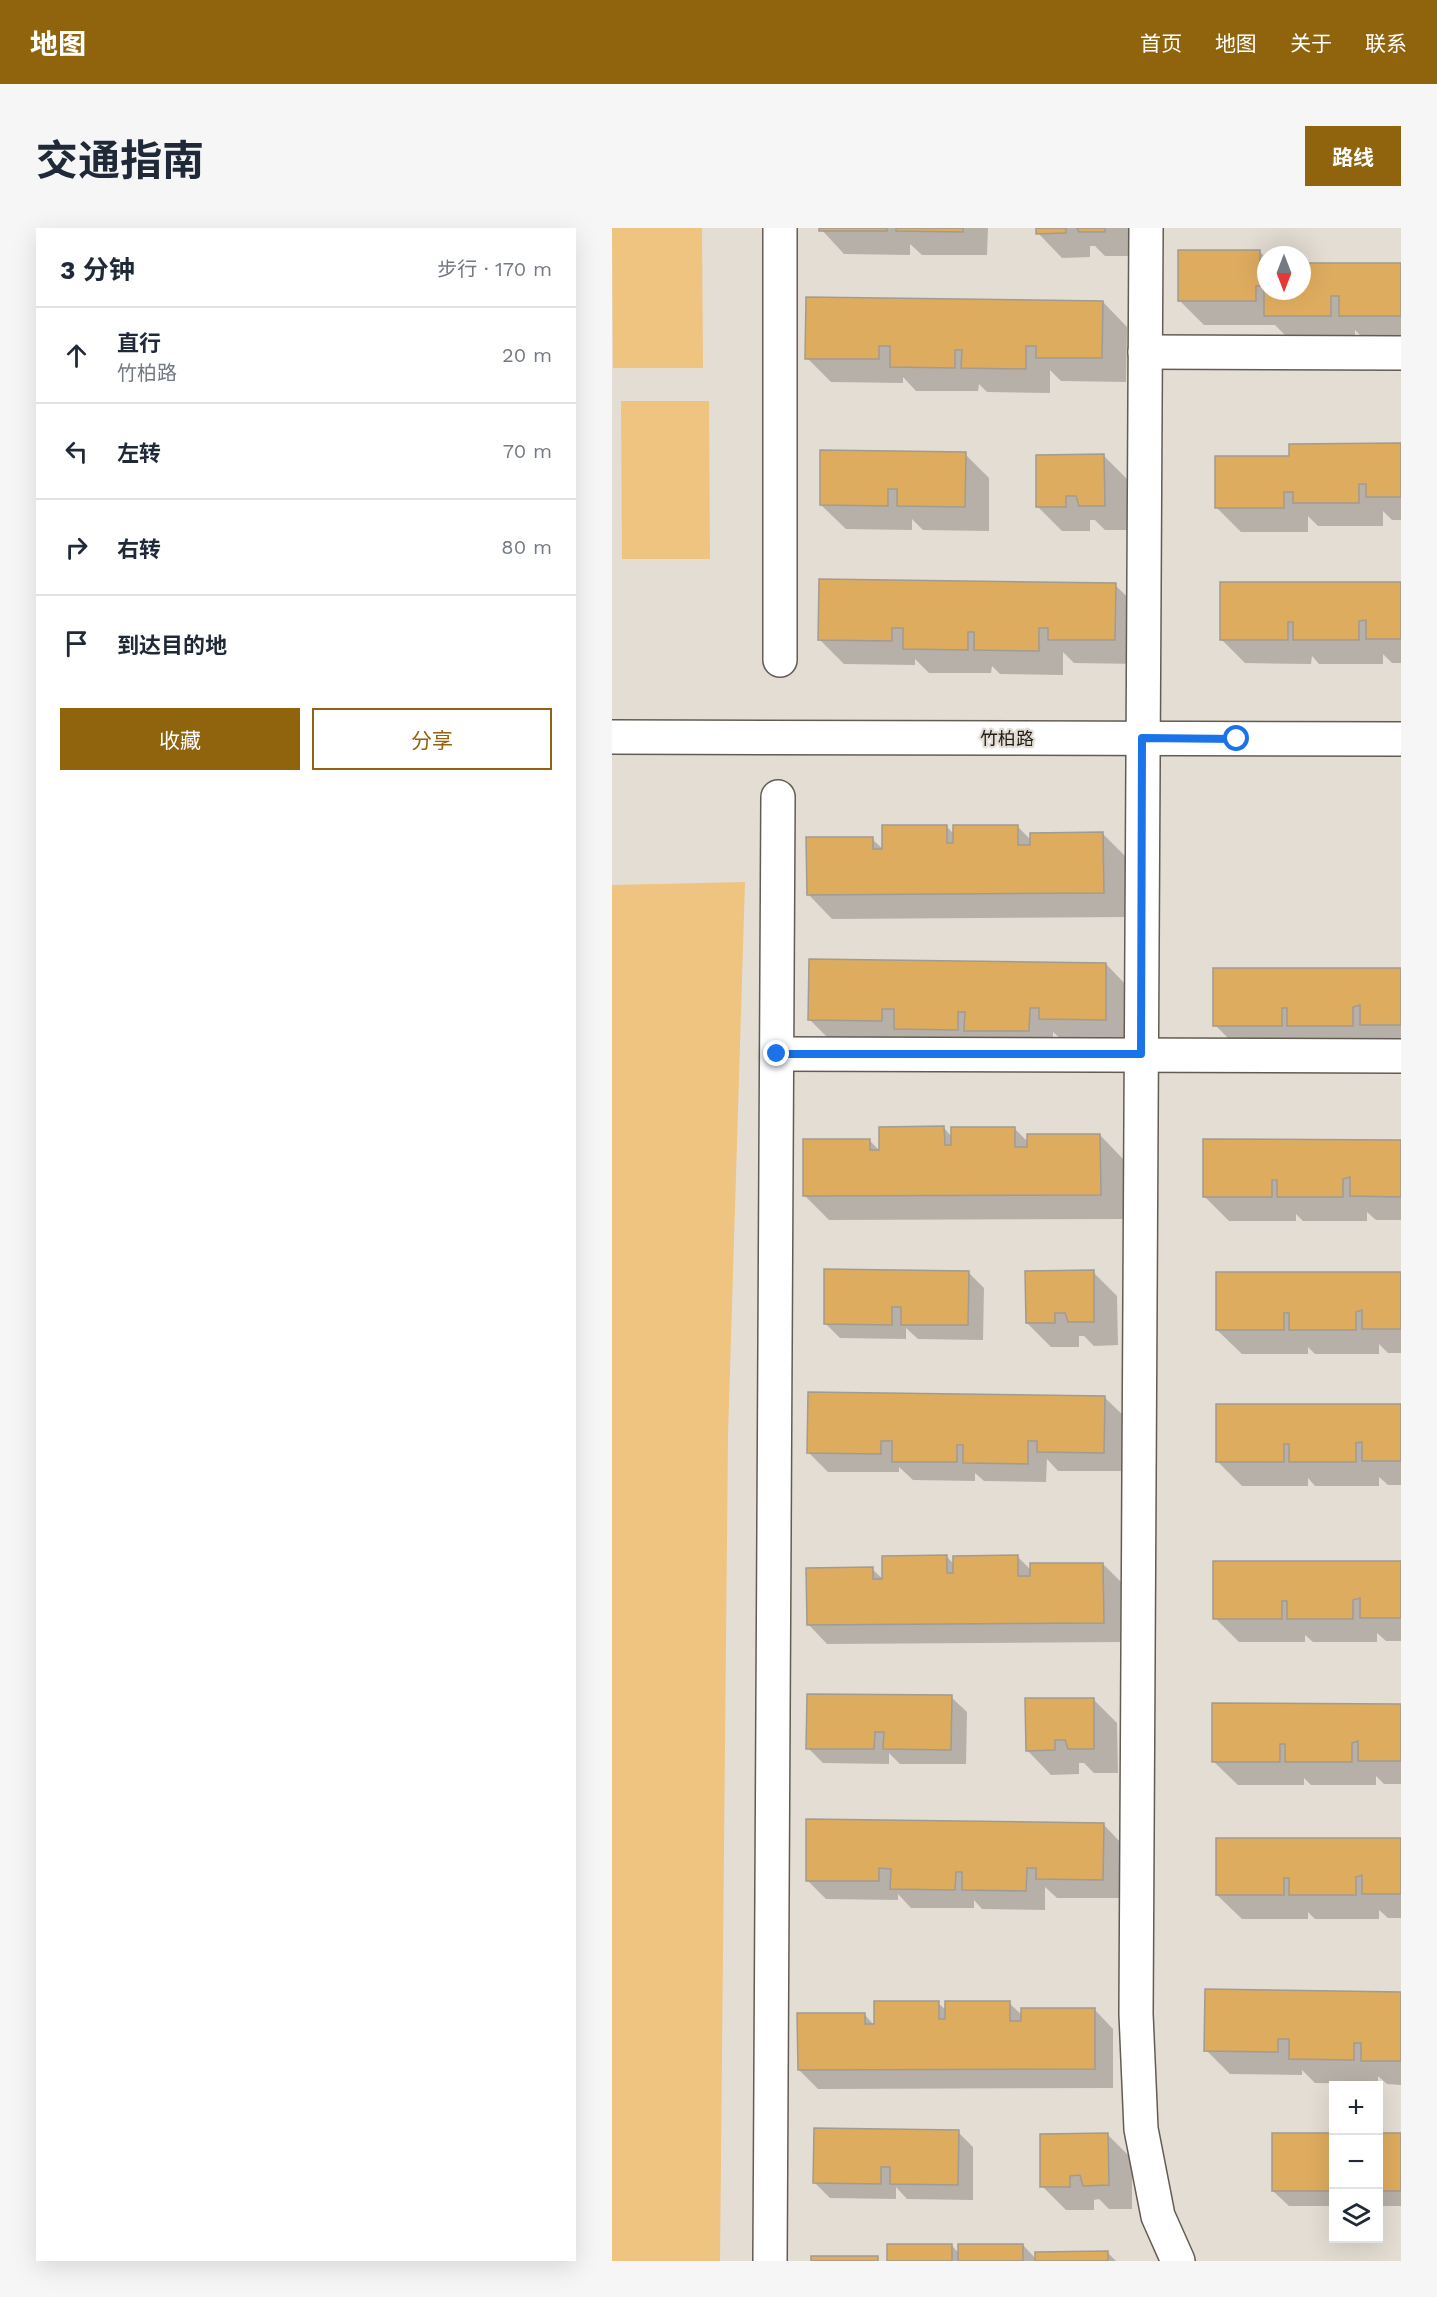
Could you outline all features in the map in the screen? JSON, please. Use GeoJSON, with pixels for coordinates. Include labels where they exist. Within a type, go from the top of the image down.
{"type":"FeatureCollection","features":[{"type":"Feature","properties":{"kind":"street"},"geometry":{"type":"LineString","coordinates":[[780,228],[780,660]]}},
{"type":"Feature","properties":{"kind":"street"},"geometry":{"type":"LineString","coordinates":[[1146,228],[1136,2014],[1141,2129],[1158,2216],[1178,2261]]}},
{"type":"Feature","properties":{"kind":"street"},"geometry":{"type":"LineString","coordinates":[[1145,352],[1401,353]]}},
{"type":"Feature","properties":{"kind":"street","name":"竹柏路"},"geometry":{"type":"LineString","coordinates":[[612,736],[1401,739]]}},
{"type":"Feature","properties":{"kind":"street"},"geometry":{"type":"LineString","coordinates":[[770,2261],[778,797]]}},
{"type":"Feature","properties":{"kind":"street"},"geometry":{"type":"LineString","coordinates":[[777,1054],[1401,1056]]}},
{"type":"Feature","properties":{"kind":"shaded area"},"geometry":{"type":"Polygon","coordinates":[[[612,228],[702,228],[703,368],[613,368],[612,228]]]}},
{"type":"Feature","properties":{"kind":"shaded area"},"geometry":{"type":"Polygon","coordinates":[[[621,401],[709,401],[710,559],[622,559],[621,401]]]}},
{"type":"Feature","properties":{"kind":"shaded area"},"geometry":{"type":"Polygon","coordinates":[[[745,882],[728,1435],[720,2261],[612,2261],[612,885],[745,882]]]}},
{"type":"Feature","properties":{"kind":"building"},"geometry":{"type":"Polygon","coordinates":[[[819,228],[887,228],[887,231],[819,231],[819,228]]]}},
{"type":"Feature","properties":{"kind":"building"},"geometry":{"type":"Polygon","coordinates":[[[896,228],[963,228],[963,232],[896,231],[896,228]]]}},
{"type":"Feature","properties":{"kind":"building"},"geometry":{"type":"Polygon","coordinates":[[[1036,228],[1066,228],[1066,233],[1036,234],[1036,228]]]}},
{"type":"Feature","properties":{"kind":"building"},"geometry":{"type":"Polygon","coordinates":[[[1077,228],[1105,228],[1105,232],[1079,232],[1077,228]]]}},
{"type":"Feature","properties":{"kind":"building"},"geometry":{"type":"Polygon","coordinates":[[[1178,250],[1257,250],[1256,301],[1178,301],[1178,250]]]}},
{"type":"Feature","properties":{"kind":"building"},"geometry":{"type":"Polygon","coordinates":[[[1311,263],[1401,263],[1401,316],[1339,316],[1339,296],[1331,296],[1331,316],[1264,316],[1264,300],[1311,300],[1311,263]]]}},
{"type":"Feature","properties":{"kind":"building"},"geometry":{"type":"Polygon","coordinates":[[[806,297],[1103,301],[1102,358],[1036,358],[1036,346],[1026,346],[1026,369],[961,368],[962,350],[955,350],[955,368],[890,367],[890,346],[879,346],[879,359],[805,359],[806,297]]]}},
{"type":"Feature","properties":{"kind":"building"},"geometry":{"type":"Polygon","coordinates":[[[1401,443],[1401,497],[1366,497],[1366,484],[1359,484],[1359,503],[1293,503],[1293,492],[1284,492],[1284,508],[1215,508],[1215,456],[1289,456],[1289,444],[1401,443]]]}},
{"type":"Feature","properties":{"kind":"building"},"geometry":{"type":"Polygon","coordinates":[[[820,450],[966,452],[965,507],[897,506],[897,489],[888,489],[888,506],[820,505],[820,450]]]}},
{"type":"Feature","properties":{"kind":"building"},"geometry":{"type":"Polygon","coordinates":[[[1104,454],[1105,506],[1079,506],[1076,496],[1066,496],[1066,507],[1036,507],[1036,455],[1104,454]]]}},
{"type":"Feature","properties":{"kind":"building"},"geometry":{"type":"Polygon","coordinates":[[[819,579],[1116,583],[1115,640],[1048,640],[1048,628],[1039,628],[1039,651],[974,650],[974,632],[968,632],[968,650],[903,649],[903,628],[892,628],[892,641],[818,640],[819,579]]]}},
{"type":"Feature","properties":{"kind":"building"},"geometry":{"type":"Polygon","coordinates":[[[1220,582],[1401,582],[1401,639],[1366,639],[1366,620],[1359,621],[1359,640],[1293,640],[1293,622],[1288,622],[1288,640],[1220,640],[1220,582]]]}},
{"type":"Feature","properties":{"kind":"building"},"geometry":{"type":"Polygon","coordinates":[[[882,825],[947,825],[947,843],[953,843],[953,825],[1018,825],[1018,845],[1030,845],[1030,833],[1103,832],[1104,893],[807,895],[806,837],[873,837],[873,849],[882,849],[882,825]]]}},
{"type":"Feature","properties":{"kind":"building"},"geometry":{"type":"Polygon","coordinates":[[[809,959],[1106,963],[1106,1020],[1039,1019],[1039,1008],[1030,1008],[1029,1031],[964,1031],[965,1012],[958,1012],[958,1030],[894,1029],[894,1009],[882,1009],[882,1021],[808,1020],[809,959]]]}},
{"type":"Feature","properties":{"kind":"building"},"geometry":{"type":"Polygon","coordinates":[[[1213,968],[1401,968],[1401,1025],[1360,1025],[1360,1005],[1353,1007],[1353,1026],[1287,1026],[1287,1008],[1282,1008],[1282,1026],[1213,1026],[1213,968]]]}},
{"type":"Feature","properties":{"kind":"building"},"geometry":{"type":"Polygon","coordinates":[[[944,1126],[945,1145],[951,1145],[951,1127],[1015,1127],[1015,1147],[1027,1147],[1027,1134],[1100,1134],[1101,1195],[803,1196],[803,1139],[870,1139],[870,1150],[879,1150],[879,1127],[944,1126]]]}},
{"type":"Feature","properties":{"kind":"building"},"geometry":{"type":"Polygon","coordinates":[[[1203,1139],[1401,1140],[1401,1197],[1350,1196],[1350,1177],[1343,1179],[1343,1197],[1277,1197],[1277,1180],[1272,1180],[1272,1197],[1203,1197],[1203,1139]]]}},
{"type":"Feature","properties":{"kind":"building"},"geometry":{"type":"Polygon","coordinates":[[[824,1269],[969,1271],[968,1325],[901,1325],[901,1307],[892,1307],[892,1325],[824,1324],[824,1269]]]}},
{"type":"Feature","properties":{"kind":"building"},"geometry":{"type":"Polygon","coordinates":[[[1094,1270],[1094,1322],[1068,1322],[1065,1313],[1055,1313],[1055,1323],[1026,1323],[1025,1271],[1094,1270]]]}},
{"type":"Feature","properties":{"kind":"building"},"geometry":{"type":"Polygon","coordinates":[[[1216,1272],[1401,1272],[1401,1329],[1362,1329],[1362,1310],[1356,1312],[1356,1330],[1289,1330],[1289,1313],[1284,1313],[1284,1330],[1216,1330],[1216,1272]]]}},
{"type":"Feature","properties":{"kind":"building"},"geometry":{"type":"Polygon","coordinates":[[[808,1392],[1105,1396],[1104,1453],[1037,1452],[1037,1441],[1028,1441],[1028,1464],[963,1463],[963,1445],[957,1445],[957,1462],[892,1462],[892,1441],[881,1441],[881,1454],[807,1453],[808,1392]]]}},
{"type":"Feature","properties":{"kind":"building"},"geometry":{"type":"Polygon","coordinates":[[[1216,1404],[1401,1404],[1401,1461],[1362,1461],[1362,1442],[1356,1443],[1356,1462],[1289,1462],[1289,1444],[1284,1444],[1284,1462],[1216,1462],[1216,1404]]]}},
{"type":"Feature","properties":{"kind":"building"},"geometry":{"type":"Polygon","coordinates":[[[947,1555],[947,1573],[953,1573],[953,1556],[1018,1555],[1018,1576],[1030,1576],[1030,1563],[1103,1563],[1104,1623],[807,1625],[806,1568],[873,1567],[873,1579],[882,1579],[882,1556],[947,1555]]]}},
{"type":"Feature","properties":{"kind":"building"},"geometry":{"type":"Polygon","coordinates":[[[1213,1561],[1401,1561],[1401,1618],[1360,1618],[1360,1598],[1353,1600],[1353,1619],[1287,1619],[1287,1601],[1282,1601],[1282,1619],[1213,1619],[1213,1561]]]}},
{"type":"Feature","properties":{"kind":"building"},"geometry":{"type":"Polygon","coordinates":[[[807,1694],[952,1695],[951,1750],[883,1749],[884,1732],[875,1732],[874,1749],[806,1749],[807,1694]]]}},
{"type":"Feature","properties":{"kind":"building"},"geometry":{"type":"Polygon","coordinates":[[[1025,1698],[1094,1698],[1094,1749],[1068,1749],[1065,1740],[1055,1740],[1055,1750],[1026,1751],[1025,1698]]]}},
{"type":"Feature","properties":{"kind":"building"},"geometry":{"type":"Polygon","coordinates":[[[1212,1703],[1401,1704],[1401,1761],[1358,1761],[1358,1741],[1352,1743],[1352,1762],[1285,1762],[1285,1744],[1280,1744],[1280,1762],[1212,1762],[1212,1703]]]}},
{"type":"Feature","properties":{"kind":"building"},"geometry":{"type":"Polygon","coordinates":[[[806,1819],[1104,1823],[1103,1880],[1036,1879],[1036,1868],[1027,1868],[1026,1891],[962,1890],[962,1872],[956,1872],[955,1890],[890,1889],[891,1869],[879,1868],[879,1881],[806,1881],[806,1819]]]}},
{"type":"Feature","properties":{"kind":"building"},"geometry":{"type":"Polygon","coordinates":[[[1216,1838],[1401,1838],[1401,1894],[1362,1894],[1362,1875],[1356,1877],[1356,1895],[1289,1895],[1289,1878],[1284,1878],[1284,1895],[1216,1895],[1216,1838]]]}},
{"type":"Feature","properties":{"kind":"building"},"geometry":{"type":"Polygon","coordinates":[[[1205,1989],[1401,1992],[1401,2061],[1361,2061],[1361,2043],[1354,2043],[1354,2060],[1289,2059],[1289,2039],[1278,2039],[1278,2052],[1204,2051],[1205,1989]]]}},
{"type":"Feature","properties":{"kind":"building"},"geometry":{"type":"Polygon","coordinates":[[[874,2001],[939,2001],[939,2019],[945,2019],[945,2001],[1010,2001],[1010,2021],[1021,2021],[1021,2008],[1095,2008],[1095,2069],[798,2070],[797,2013],[865,2013],[865,2024],[874,2024],[874,2001]]]}},
{"type":"Feature","properties":{"kind":"building"},"geometry":{"type":"Polygon","coordinates":[[[814,2128],[959,2130],[958,2185],[890,2184],[890,2167],[881,2167],[881,2184],[813,2183],[814,2128]]]}},
{"type":"Feature","properties":{"kind":"building"},"geometry":{"type":"Polygon","coordinates":[[[1108,2133],[1109,2185],[1083,2186],[1080,2175],[1070,2176],[1070,2187],[1040,2187],[1040,2134],[1108,2133]]]}},
{"type":"Feature","properties":{"kind":"building"},"geometry":{"type":"Polygon","coordinates":[[[1272,2133],[1329,2133],[1329,2191],[1272,2191],[1272,2133]]]}},
{"type":"Feature","properties":{"kind":"building"},"geometry":{"type":"Polygon","coordinates":[[[1383,2133],[1401,2133],[1401,2191],[1383,2191],[1383,2133]]]}},
{"type":"Feature","properties":{"kind":"building"},"geometry":{"type":"Polygon","coordinates":[[[887,2244],[952,2244],[952,2261],[887,2261],[887,2244]]]}},
{"type":"Feature","properties":{"kind":"building"},"geometry":{"type":"Polygon","coordinates":[[[958,2244],[1023,2244],[1023,2261],[958,2261],[958,2244]]]}},
{"type":"Feature","properties":{"kind":"building"},"geometry":{"type":"Polygon","coordinates":[[[1108,2251],[1108,2261],[1035,2261],[1035,2252],[1108,2251]]]}},
{"type":"Feature","properties":{"kind":"building"},"geometry":{"type":"Polygon","coordinates":[[[811,2256],[878,2256],[878,2261],[811,2261],[811,2256]]]}},
{"type":"Feature","properties":{"kind":"route"},"geometry":{"type":"LineString","coordinates":[[777,1054],[1141,1054],[1142,738],[1237,739]]}}]}
